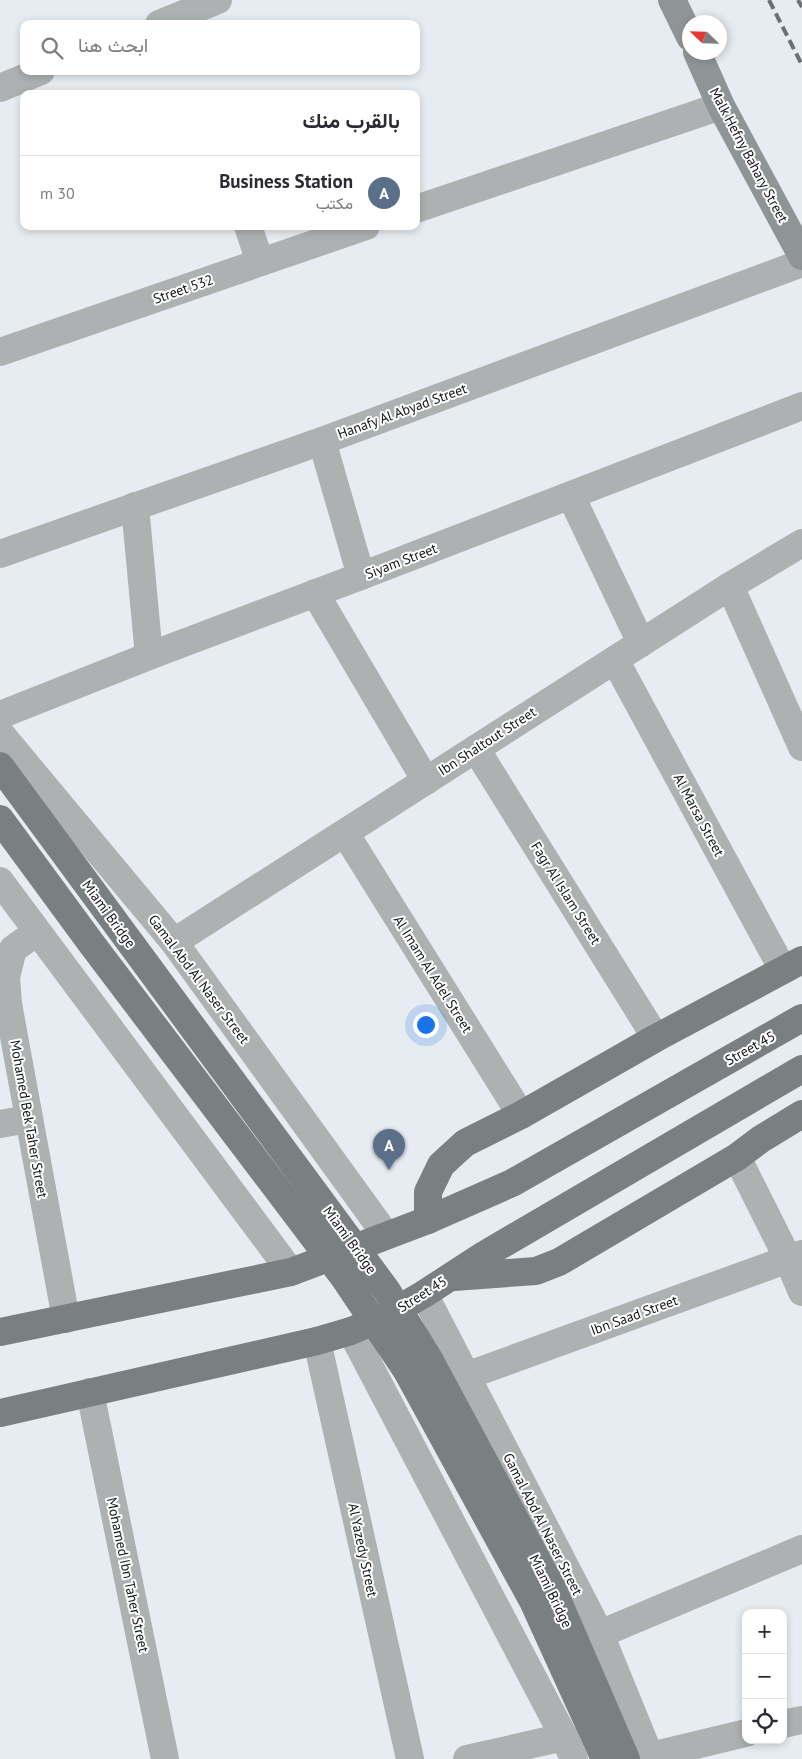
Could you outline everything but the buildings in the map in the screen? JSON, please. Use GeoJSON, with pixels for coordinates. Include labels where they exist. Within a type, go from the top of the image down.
{"type":"FeatureCollection","features":[{"type":"Feature","properties":{"kind":"main road","name":"Miami Bridge"},"geometry":{"type":"LineString","coordinates":[[0,766],[387,1291],[429,1359],[642,1758]]}},
{"type":"Feature","properties":{"kind":"main road","name":"Miami Bridge"},"geometry":{"type":"LineString","coordinates":[[0,819],[90,943],[343,1276],[401,1362],[533,1601],[604,1759]]}},
{"type":"Feature","properties":{"kind":"main road"},"geometry":{"type":"LineString","coordinates":[[428,1220],[428,1192],[441,1165],[465,1143],[521,1115],[656,1038],[793,965]]}},
{"type":"Feature","properties":{"kind":"main road","name":"Street 45"},"geometry":{"type":"LineString","coordinates":[[0,1332],[291,1272],[428,1220],[512,1183],[802,1018]]}},
{"type":"Feature","properties":{"kind":"main road","name":"Street 45"},"geometry":{"type":"LineString","coordinates":[[0,1413],[317,1341],[351,1331],[386,1316],[484,1255],[802,1069]]}},
{"type":"Feature","properties":{"kind":"main road"},"geometry":{"type":"LineString","coordinates":[[450,1277],[536,1271],[559,1262],[737,1157],[761,1139],[802,1114]]}},
{"type":"Feature","properties":{"kind":"street"},"geometry":{"type":"LineString","coordinates":[[169,20],[218,0]]}},
{"type":"Feature","properties":{"kind":"street"},"geometry":{"type":"LineString","coordinates":[[672,0],[682,21]]}},
{"type":"Feature","properties":{"kind":"street","name":"Malk Hefny Bahary Street"},"geometry":{"type":"LineString","coordinates":[[701,60],[721,106],[802,256]]}},
{"type":"Feature","properties":{"kind":"street"},"geometry":{"type":"LineString","coordinates":[[0,88],[31,75]]}},
{"type":"Feature","properties":{"kind":"street"},"geometry":{"type":"LineString","coordinates":[[420,208],[721,106]]}},
{"type":"Feature","properties":{"kind":"street"},"geometry":{"type":"LineString","coordinates":[[249,230],[260,262]]}},
{"type":"Feature","properties":{"kind":"street","name":"Street 532"},"geometry":{"type":"LineString","coordinates":[[0,352],[354,230]]}},
{"type":"Feature","properties":{"kind":"street","name":"Hanafy Al Abyad Street"},"geometry":{"type":"LineString","coordinates":[[0,554],[322,441],[802,263]]}},
{"type":"Feature","properties":{"kind":"street","name":"Siyam Street"},"geometry":{"type":"LineString","coordinates":[[0,714],[802,406]]}},
{"type":"Feature","properties":{"kind":"street"},"geometry":{"type":"LineString","coordinates":[[322,441],[361,576]]}},
{"type":"Feature","properties":{"kind":"street"},"geometry":{"type":"LineString","coordinates":[[571,496],[641,643]]}},
{"type":"Feature","properties":{"kind":"street"},"geometry":{"type":"LineString","coordinates":[[135,506],[148,656]]}},
{"type":"Feature","properties":{"kind":"street","name":"Ibn Shaltout Street"},"geometry":{"type":"LineString","coordinates":[[174,942],[730,586],[802,543]]}},
{"type":"Feature","properties":{"kind":"street"},"geometry":{"type":"LineString","coordinates":[[730,586],[802,747]]}},
{"type":"Feature","properties":{"kind":"street"},"geometry":{"type":"LineString","coordinates":[[315,593],[426,781]]}},
{"type":"Feature","properties":{"kind":"street","name":"Al Marsa Street"},"geometry":{"type":"LineString","coordinates":[[615,660],[793,965]]}},
{"type":"Feature","properties":{"kind":"street","name":"Gamal Abd Al Naser Street"},"geometry":{"type":"LineString","coordinates":[[0,733],[174,942],[386,1235]]}},
{"type":"Feature","properties":{"kind":"street","name":"Fagr Al Islam Street"},"geometry":{"type":"LineString","coordinates":[[476,749],[656,1038]]}},
{"type":"Feature","properties":{"kind":"street","name":"Al Imam Al Adel Street"},"geometry":{"type":"LineString","coordinates":[[345,833],[521,1115]]}},
{"type":"Feature","properties":{"kind":"street"},"geometry":{"type":"LineString","coordinates":[[0,881],[291,1272]]}},
{"type":"Feature","properties":{"kind":"street","name":"Mohamed Bek Taher Street"},"geometry":{"type":"LineString","coordinates":[[37,932],[13,950],[6,977],[8,1004],[66,1319]]}},
{"type":"Feature","properties":{"kind":"street"},"geometry":{"type":"LineString","coordinates":[[0,1124],[29,1119]]}},
{"type":"Feature","properties":{"kind":"street"},"geometry":{"type":"LineString","coordinates":[[737,1157],[795,1257],[802,1292]]}},
{"type":"Feature","properties":{"kind":"street","name":"Ibn Saad Street"},"geometry":{"type":"LineString","coordinates":[[466,1376],[795,1257]]}},
{"type":"Feature","properties":{"kind":"street","name":"Gamal Abd Al Naser Street"},"geometry":{"type":"LineString","coordinates":[[424,1294],[600,1634],[642,1758]]}},
{"type":"Feature","properties":{"kind":"street"},"geometry":{"type":"LineString","coordinates":[[351,1331],[569,1748],[467,1759]]}},
{"type":"Feature","properties":{"kind":"street","name":"Al Yazedy Street"},"geometry":{"type":"LineString","coordinates":[[317,1341],[410,1759]]}},
{"type":"Feature","properties":{"kind":"street","name":"Mohamed Ibn Taher Street"},"geometry":{"type":"LineString","coordinates":[[90,1392],[165,1759]]}},
{"type":"Feature","properties":{"kind":"street"},"geometry":{"type":"LineString","coordinates":[[600,1634],[802,1549]]}},
{"type":"Feature","properties":{"kind":"street"},"geometry":{"type":"LineString","coordinates":[[787,1723],[802,1720]]}},
{"type":"Feature","properties":{"kind":"street"},"geometry":{"type":"LineString","coordinates":[[642,1758],[742,1734]]}},
{"type":"Feature","properties":{"kind":"railway"},"geometry":{"type":"LineString","coordinates":[[769,0],[802,65]]}},
{"type":"Feature","properties":{"kind":"railway"},"geometry":{"type":"LineString","coordinates":[[798,0],[802,7]]}},
{"type":"Feature","properties":{"kind":"place","name":"Business Station"},"geometry":{"type":"Point","coordinates":[389,1170]}}]}
